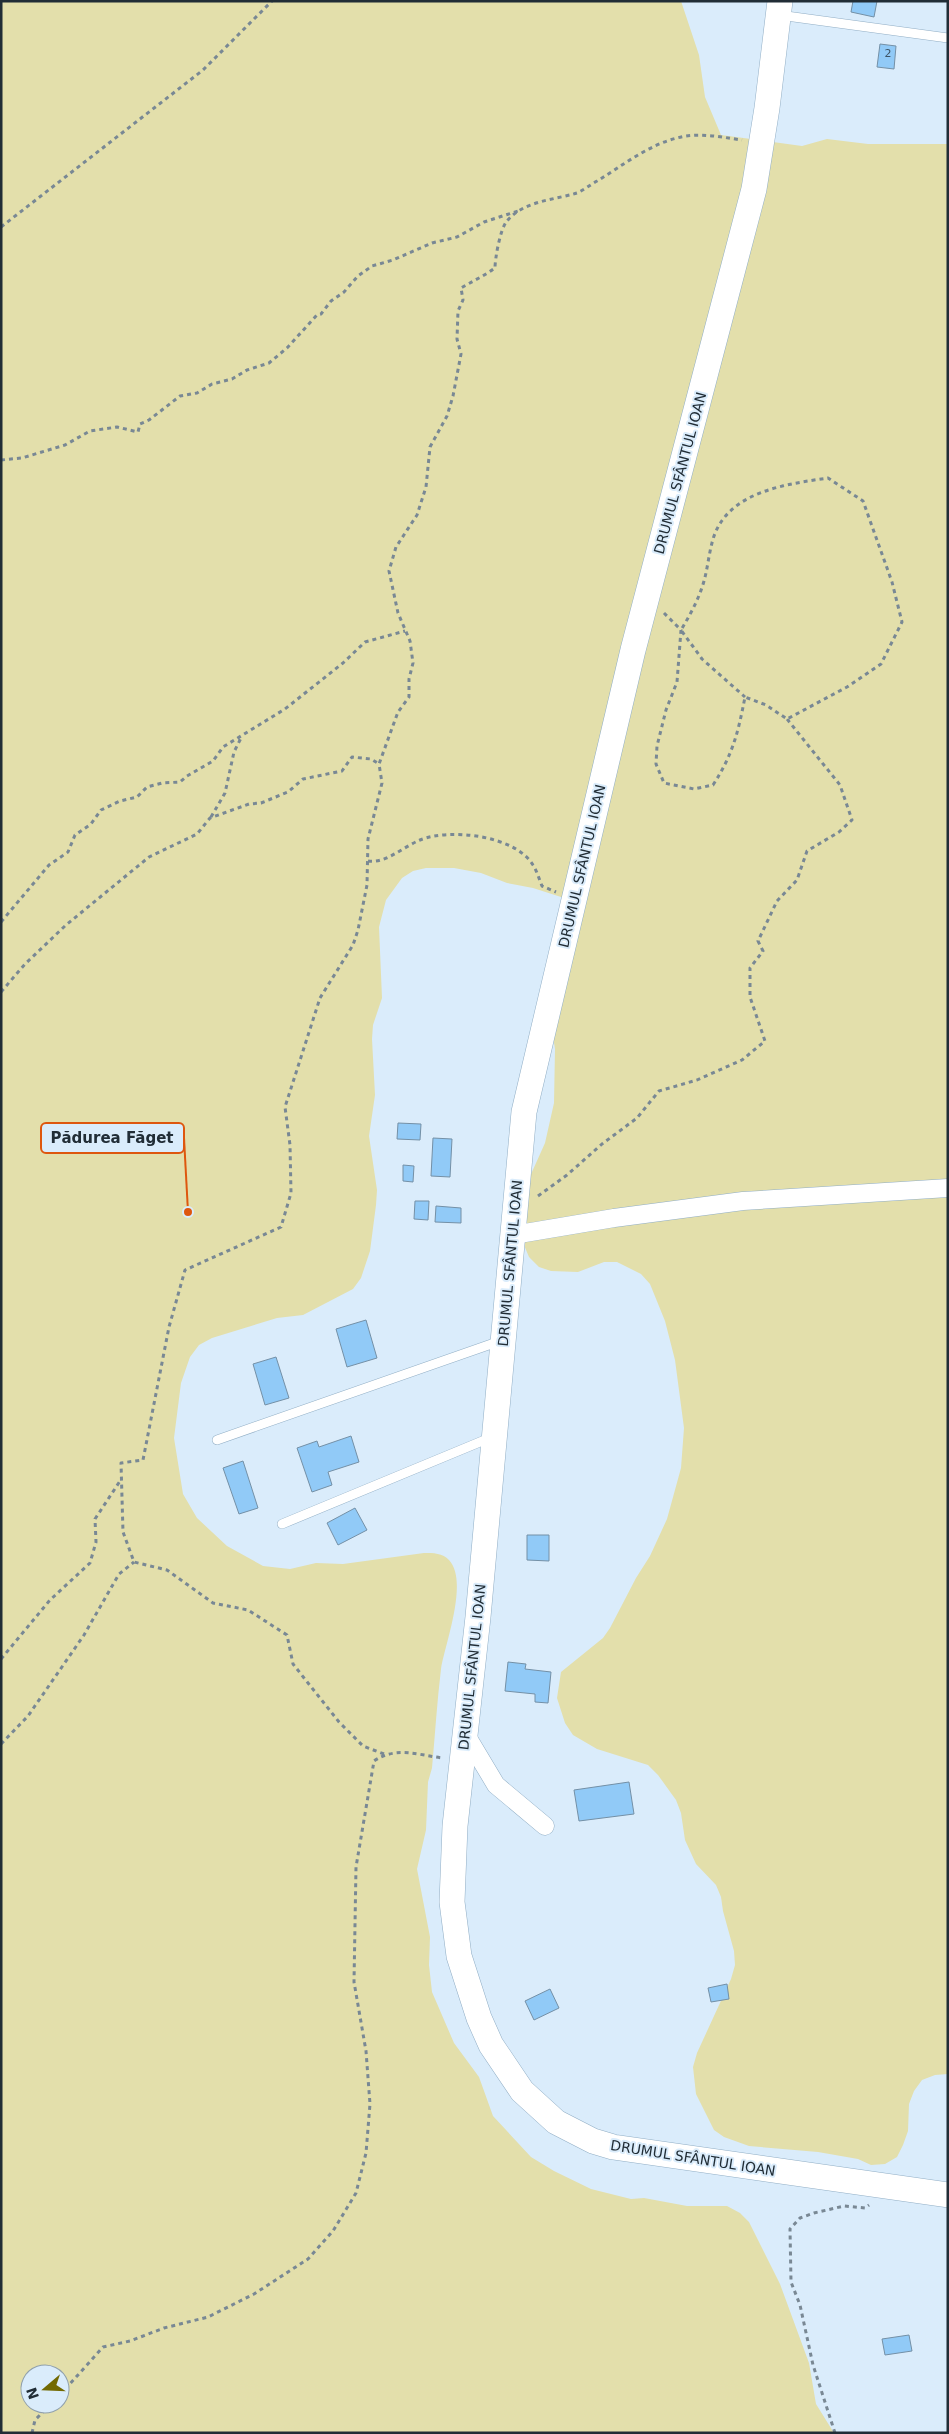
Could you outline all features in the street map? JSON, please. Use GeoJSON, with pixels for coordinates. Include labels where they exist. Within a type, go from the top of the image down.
{"type":"FeatureCollection","features":[{"type":"Feature","properties":{"kind":"main road","name":"DRUMUL SFÂNTUL IOAN"},"geometry":{"type":"LineString","coordinates":[[779,8],[762,144],[754,189],[645,604],[524,1112],[466,1735],[462,1760],[452,1872],[452,1902],[459,1956],[479,2018],[491,2045],[522,2091],[556,2122],[593,2141],[613,2147],[948,2195]]}},
{"type":"Feature","properties":{"kind":"street"},"geometry":{"type":"LineString","coordinates":[[512,1235],[614,1218],[743,1201],[948,1188]]}},
{"type":"Feature","properties":{"kind":"street"},"geometry":{"type":"LineString","coordinates":[[466,1735],[496,1785],[544,1826]]}},
{"type":"Feature","properties":{"kind":"lane"},"geometry":{"type":"LineString","coordinates":[[779,8],[948,38]]}},
{"type":"Feature","properties":{"kind":"lane"},"geometry":{"type":"LineString","coordinates":[[217,1440],[503,1340]]}},
{"type":"Feature","properties":{"kind":"lane"},"geometry":{"type":"LineString","coordinates":[[282,1524],[494,1436]]}},
{"type":"Feature","properties":{"kind":"path"},"geometry":{"type":"LineString","coordinates":[[1,227],[203,70],[272,1]]}},
{"type":"Feature","properties":{"kind":"path"},"geometry":{"type":"LineString","coordinates":[[1,460],[22,458],[65,445],[90,431],[117,427],[138,432],[140,424],[149,420],[180,396],[197,393],[212,384],[232,379],[247,370],[270,363],[287,348],[317,315],[321,314],[331,301],[372,266],[393,260],[432,243],[458,238],[484,222],[501,218],[541,202],[578,192],[656,146],[691,135],[709,135],[762,144]]}},
{"type":"Feature","properties":{"kind":"path"},"geometry":{"type":"LineString","coordinates":[[134,1562],[123,1532],[121,1463],[143,1460],[169,1327],[185,1270],[281,1227],[291,1193],[290,1145],[285,1107],[320,998],[353,945],[362,916],[368,861],[368,839],[382,783],[379,764],[398,712],[409,697],[409,680],[413,663],[410,641],[393,596],[389,571],[391,561],[396,548],[417,516],[426,487],[430,447],[447,416],[453,396],[461,354],[457,339],[458,312],[463,300],[461,288],[495,268],[496,253],[500,247],[500,237],[507,221],[525,208]]}},
{"type":"Feature","properties":{"kind":"path"},"geometry":{"type":"LineString","coordinates":[[745,697],[738,732],[728,762],[713,785],[694,789],[664,783],[656,764],[657,746],[666,710],[678,682],[681,630],[691,613],[704,582],[714,536],[725,514],[745,500],[784,484],[828,478],[862,501],[892,582],[902,622],[881,664],[847,687],[787,719]]}},
{"type":"Feature","properties":{"kind":"path"},"geometry":{"type":"LineString","coordinates":[[536,1197],[568,1175],[602,1144],[637,1118],[659,1092],[697,1080],[742,1060],[766,1041],[750,997],[750,968],[762,951],[758,941],[777,901],[797,880],[807,851],[840,832],[852,820],[840,785],[787,719],[766,705],[745,697],[702,659],[669,616],[645,604]]}},
{"type":"Feature","properties":{"kind":"path"},"geometry":{"type":"LineString","coordinates":[[1,922],[49,865],[68,852],[75,835],[91,824],[101,810],[120,801],[137,797],[147,787],[162,783],[180,782],[213,761],[223,747],[285,709],[343,663],[365,642],[406,631]]}},
{"type":"Feature","properties":{"kind":"path"},"geometry":{"type":"LineString","coordinates":[[1,992],[25,964],[106,890],[149,857],[197,834],[210,818],[226,792],[234,752],[241,737]]}},
{"type":"Feature","properties":{"kind":"path"},"geometry":{"type":"LineString","coordinates":[[210,818],[249,804],[261,803],[288,792],[303,779],[342,771],[352,757],[371,759],[379,764]]}},
{"type":"Feature","properties":{"kind":"path"},"geometry":{"type":"LineString","coordinates":[[368,861],[377,863],[405,847],[432,836],[472,834],[511,847],[523,854],[533,864],[542,886],[574,898]]}},
{"type":"Feature","properties":{"kind":"path"},"geometry":{"type":"LineString","coordinates":[[1,1659],[50,1600],[90,1563],[96,1542],[95,1519],[120,1480]]}},
{"type":"Feature","properties":{"kind":"path"},"geometry":{"type":"LineString","coordinates":[[1,1744],[28,1716],[84,1635],[119,1574],[134,1562]]}},
{"type":"Feature","properties":{"kind":"path"},"geometry":{"type":"LineString","coordinates":[[134,1562],[167,1570],[213,1603],[248,1610],[287,1635],[293,1664],[340,1722],[363,1746],[384,1754]]}},
{"type":"Feature","properties":{"kind":"path"},"geometry":{"type":"LineString","coordinates":[[70,2384],[103,2347],[130,2341],[164,2328],[208,2317],[254,2294],[308,2259],[333,2231],[356,2193],[366,2153],[370,2104],[366,2052],[354,1982],[356,1867],[374,1761],[384,1754],[402,1751],[462,1760]]}},
{"type":"Feature","properties":{"kind":"path"},"geometry":{"type":"LineString","coordinates":[[835,2433],[813,2365],[800,2305],[791,2282],[790,2229],[800,2218],[814,2213],[844,2206],[865,2208],[879,2198],[885,2186]]}},
{"type":"Feature","properties":{"kind":"path"},"geometry":{"type":"LineString","coordinates":[[32,2433],[35,2420],[41,2414]]}},
{"type":"Feature","properties":{"kind":"shaded area"},"geometry":{"type":"Polygon","coordinates":[[[1,1],[681,1],[699,55],[705,97],[721,135],[802,146],[827,139],[868,144],[948,144],[948,2074],[935,2075],[922,2080],[914,2091],[909,2104],[908,2131],[897,2157],[885,2164],[871,2165],[858,2159],[818,2152],[749,2146],[724,2137],[714,2130],[696,2094],[693,2067],[697,2053],[731,1979],[735,1965],[734,1951],[721,1897],[716,1885],[696,1864],[685,1840],[681,1813],[676,1800],[658,1775],[648,1765],[597,1749],[573,1735],[565,1723],[557,1698],[561,1672],[603,1638],[650,1556],[667,1519],[681,1468],[684,1428],[675,1360],[665,1321],[650,1284],[641,1274],[617,1262],[604,1262],[578,1272],[551,1271],[539,1267],[529,1257],[524,1245],[523,1192],[545,1143],[554,1103],[555,1049],[551,1023],[586,905],[533,888],[507,883],[481,873],[454,868],[426,868],[413,871],[402,878],[386,900],[379,927],[382,998],[373,1025],[375,1095],[369,1136],[377,1190],[370,1251],[361,1278],[353,1289],[303,1315],[277,1318],[212,1338],[199,1345],[190,1357],[181,1383],[174,1438],[183,1494],[197,1518],[227,1546],[263,1566],[290,1569],[316,1563],[343,1564],[424,1553],[434,1553],[449,1560],[455,1570],[457,1582],[456,1597],[441,1669],[432,1768],[428,1782],[426,1830],[417,1869],[430,1937],[429,1965],[432,1992],[454,2043],[479,2077],[493,2116],[531,2157],[554,2171],[591,2189],[631,2199],[644,2198],[687,2206],[727,2206],[740,2213],[749,2222],[780,2284],[809,2363],[816,2404],[834,2433],[1,2433],[1,1]]]}},
{"type":"Feature","properties":{"kind":"building"},"geometry":{"type":"Polygon","coordinates":[[[853,1],[877,1],[874,17],[851,12],[853,1]]]}},
{"type":"Feature","properties":{"kind":"building"},"geometry":{"type":"Polygon","coordinates":[[[880,44],[896,46],[894,69],[877,67],[880,44]]]}},
{"type":"Feature","properties":{"kind":"building"},"geometry":{"type":"Polygon","coordinates":[[[398,1123],[421,1124],[420,1140],[397,1139],[398,1123]]]}},
{"type":"Feature","properties":{"kind":"building"},"geometry":{"type":"Polygon","coordinates":[[[433,1138],[452,1139],[450,1177],[431,1176],[433,1138]]]}},
{"type":"Feature","properties":{"kind":"building"},"geometry":{"type":"Polygon","coordinates":[[[403,1165],[414,1166],[413,1182],[403,1181],[403,1165]]]}},
{"type":"Feature","properties":{"kind":"building"},"geometry":{"type":"Polygon","coordinates":[[[415,1201],[429,1201],[428,1220],[414,1219],[415,1201]]]}},
{"type":"Feature","properties":{"kind":"building"},"geometry":{"type":"Polygon","coordinates":[[[436,1206],[461,1208],[461,1223],[435,1222],[436,1206]]]}},
{"type":"Feature","properties":{"kind":"building"},"geometry":{"type":"Polygon","coordinates":[[[366,1320],[377,1358],[347,1367],[336,1329],[366,1320]]]}},
{"type":"Feature","properties":{"kind":"building"},"geometry":{"type":"Polygon","coordinates":[[[276,1357],[289,1398],[265,1405],[253,1364],[276,1357]]]}},
{"type":"Feature","properties":{"kind":"building"},"geometry":{"type":"Polygon","coordinates":[[[351,1436],[359,1462],[328,1472],[332,1485],[312,1492],[297,1448],[317,1441],[319,1447],[351,1436]]]}},
{"type":"Feature","properties":{"kind":"building"},"geometry":{"type":"Polygon","coordinates":[[[243,1461],[258,1508],[239,1514],[223,1468],[243,1461]]]}},
{"type":"Feature","properties":{"kind":"building"},"geometry":{"type":"Polygon","coordinates":[[[355,1508],[367,1530],[338,1545],[327,1523],[355,1508]]]}},
{"type":"Feature","properties":{"kind":"building"},"geometry":{"type":"Polygon","coordinates":[[[527,1535],[549,1535],[549,1561],[527,1560],[527,1535]]]}},
{"type":"Feature","properties":{"kind":"building"},"geometry":{"type":"Polygon","coordinates":[[[508,1662],[526,1664],[525,1669],[551,1672],[548,1703],[535,1702],[535,1694],[505,1691],[508,1662]]]}},
{"type":"Feature","properties":{"kind":"building"},"geometry":{"type":"Polygon","coordinates":[[[629,1782],[634,1814],[579,1821],[574,1790],[629,1782]]]}},
{"type":"Feature","properties":{"kind":"building"},"geometry":{"type":"Polygon","coordinates":[[[727,1984],[729,1999],[711,2002],[708,1988],[727,1984]]]}},
{"type":"Feature","properties":{"kind":"building"},"geometry":{"type":"Polygon","coordinates":[[[550,1989],[559,2008],[534,2020],[525,2001],[550,1989]]]}},
{"type":"Feature","properties":{"kind":"building"},"geometry":{"type":"Polygon","coordinates":[[[909,2335],[912,2351],[885,2355],[882,2339],[909,2335]]]}},
{"type":"Feature","properties":{"kind":"place","name":"Pădurea Făget"},"geometry":{"type":"Point","coordinates":[188,1212]}}]}
